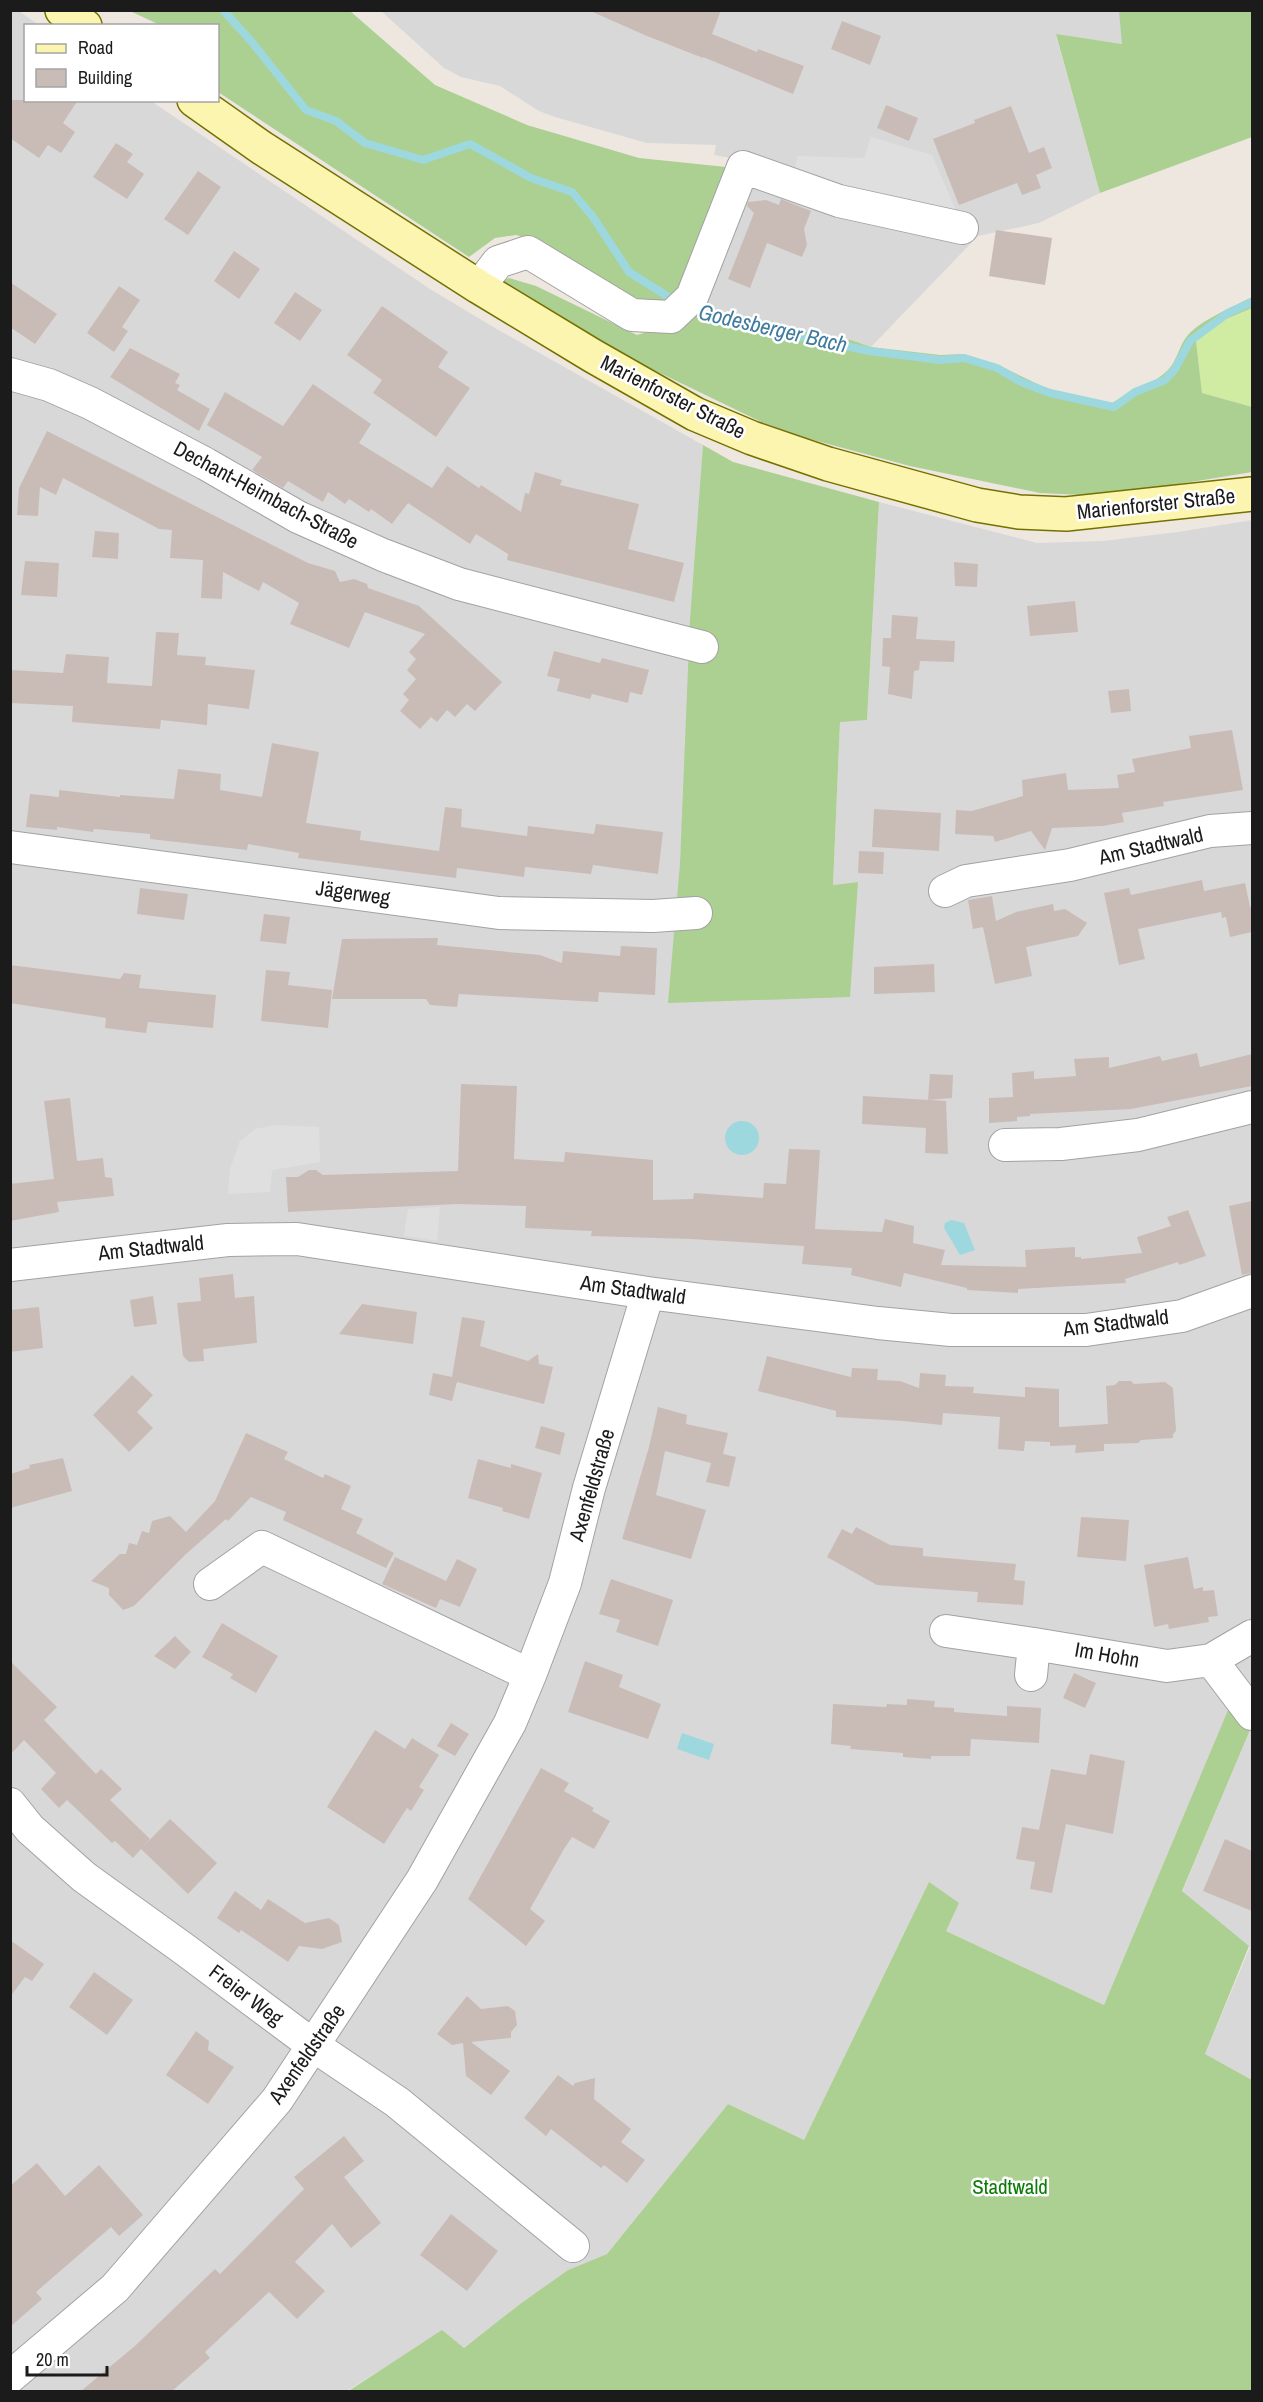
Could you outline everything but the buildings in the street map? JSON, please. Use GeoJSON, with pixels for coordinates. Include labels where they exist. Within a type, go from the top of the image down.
{"type":"FeatureCollection","features":[{"type":"Feature","properties":{"kind":"main road"},"geometry":{"type":"LineString","coordinates":[[63,10],[82,24]]}},
{"type":"Feature","properties":{"kind":"main road","name":"Marienforster Straße"},"geometry":{"type":"LineString","coordinates":[[197,102],[262,148],[479,287],[593,356],[695,414],[752,438],[828,464],[977,505],[1019,512],[1066,514],[1252,494]]}},
{"type":"Feature","properties":{"kind":"street"},"geometry":{"type":"LineString","coordinates":[[479,287],[498,262],[528,252],[632,315],[682,307],[743,167],[839,201],[962,228]]}},
{"type":"Feature","properties":{"kind":"street","name":"Dechant-Heimbach-Straße"},"geometry":{"type":"LineString","coordinates":[[10,374],[49,385],[90,403],[206,464],[298,517],[383,555],[459,584],[702,647]]}},
{"type":"Feature","properties":{"kind":"street","name":"Am Stadtwald"},"geometry":{"type":"LineString","coordinates":[[945,891],[966,881],[1070,865],[1210,831],[1252,828]]}},
{"type":"Feature","properties":{"kind":"street","name":"Jägerweg"},"geometry":{"type":"LineString","coordinates":[[10,847],[499,913],[653,916],[696,913]]}},
{"type":"Feature","properties":{"kind":"street"},"geometry":{"type":"LineString","coordinates":[[1005,1145],[1061,1144],[1138,1136],[1252,1107]]}},
{"type":"Feature","properties":{"kind":"street","name":"Am Stadtwald"},"geometry":{"type":"LineString","coordinates":[[10,1265],[228,1240],[297,1239],[648,1293],[878,1323],[951,1330],[1086,1330],[1182,1316],[1252,1291]]}},
{"type":"Feature","properties":{"kind":"street","name":"Axenfeldstraße"},"geometry":{"type":"LineString","coordinates":[[10,2377],[115,2288],[277,2100],[422,1880],[510,1723],[566,1583],[590,1488],[648,1293]]}},
{"type":"Feature","properties":{"kind":"street"},"geometry":{"type":"LineString","coordinates":[[210,1584],[262,1547],[530,1675]]}},
{"type":"Feature","properties":{"kind":"street","name":"Im Hohn"},"geometry":{"type":"LineString","coordinates":[[946,1631],[1167,1666],[1211,1659],[1252,1636]]}},
{"type":"Feature","properties":{"kind":"street"},"geometry":{"type":"LineString","coordinates":[[1031,1675],[1034,1644]]}},
{"type":"Feature","properties":{"kind":"street"},"geometry":{"type":"LineString","coordinates":[[1211,1659],[1252,1714]]}},
{"type":"Feature","properties":{"kind":"street","name":"Freier Weg"},"geometry":{"type":"LineString","coordinates":[[10,1804],[30,1829],[84,1877],[314,2046],[397,2103],[573,2246]]}},
{"type":"Feature","properties":{"kind":"shaded area"},"geometry":{"type":"Polygon","coordinates":[[[17,10],[38,24],[24,24],[24,102],[152,102],[430,289],[703,445],[680,863],[669,1003],[857,882],[833,885],[840,721],[867,720],[879,502],[1037,543],[1103,541],[1252,520],[1252,2080],[1205,2054],[1250,1947],[1182,1892],[1250,1730],[1231,1704],[1104,2005],[946,1931],[929,1882],[804,2140],[728,2104],[607,2254],[568,2270],[464,2348],[442,2331],[347,2391],[11,2392],[10,11],[17,10]]]}},
{"type":"Feature","properties":{"kind":"shaded area"},"geometry":{"type":"Polygon","coordinates":[[[1119,10],[1123,44],[1056,35],[1100,193],[1039,223],[978,236],[871,347],[851,340],[718,316],[694,305],[753,162],[714,155],[716,145],[647,143],[539,111],[500,86],[461,77],[444,68],[381,11],[1119,10]]]}},
{"type":"Feature","properties":{"kind":"shaded area"},"geometry":{"type":"Polygon","coordinates":[[[871,137],[932,155],[961,222],[794,178],[797,156],[864,158],[871,137]]]}},
{"type":"Feature","properties":{"kind":"shaded area"},"geometry":{"type":"Polygon","coordinates":[[[275,1125],[319,1127],[320,1162],[272,1170],[270,1192],[228,1194],[230,1169],[240,1141],[255,1129],[275,1125]]]}},
{"type":"Feature","properties":{"kind":"shaded area"},"geometry":{"type":"Polygon","coordinates":[[[440,1207],[437,1241],[404,1236],[408,1209],[440,1207]]]}},
{"type":"Feature","properties":{"kind":"green space"},"geometry":{"type":"Polygon","coordinates":[[[130,11],[350,11],[435,85],[527,125],[639,158],[726,167],[683,284],[669,309],[637,308],[538,241],[516,235],[495,238],[469,257],[219,93],[219,24],[158,24],[130,11]]]}},
{"type":"Feature","properties":{"kind":"green space"},"geometry":{"type":"Polygon","coordinates":[[[1119,11],[1252,11],[1252,137],[1100,193],[1056,34],[1122,44],[1119,11]]]}},
{"type":"Feature","properties":{"kind":"green space"},"geometry":{"type":"Polygon","coordinates":[[[509,278],[536,286],[637,335],[678,323],[694,305],[718,316],[851,340],[871,347],[940,355],[964,354],[998,365],[1048,389],[1111,404],[1154,381],[1167,371],[1185,339],[1194,329],[1252,297],[1252,308],[1226,319],[1196,341],[1202,393],[1252,407],[1252,472],[1105,496],[1040,493],[910,466],[780,431],[629,358],[505,287],[504,280],[509,278]]]}},
{"type":"Feature","properties":{"kind":"green space"},"geometry":{"type":"Polygon","coordinates":[[[1252,308],[1252,407],[1202,393],[1196,341],[1226,319],[1252,308]]]}},
{"type":"Feature","properties":{"kind":"green space"},"geometry":{"type":"Polygon","coordinates":[[[703,445],[733,462],[879,502],[867,720],[840,722],[833,885],[858,882],[850,997],[668,1003],[680,863],[690,620],[703,445]]]}},
{"type":"Feature","properties":{"kind":"green space","name":"Stadtwald"},"geometry":{"type":"Polygon","coordinates":[[[1231,1703],[1250,1730],[1182,1891],[1249,1946],[1205,2054],[1252,2080],[1252,2391],[347,2392],[442,2330],[464,2348],[568,2270],[607,2254],[728,2104],[804,2140],[929,1882],[959,1903],[946,1931],[1104,2005],[1231,1703]]]}},
{"type":"Feature","properties":{"kind":"water"},"geometry":{"type":"Polygon","coordinates":[[[742,1121],[754,1126],[759,1138],[754,1150],[742,1155],[730,1150],[725,1138],[730,1126],[742,1121]]]}},
{"type":"Feature","properties":{"kind":"water"},"geometry":{"type":"Polygon","coordinates":[[[951,1220],[964,1223],[975,1250],[960,1255],[944,1228],[945,1223],[951,1220]]]}},
{"type":"Feature","properties":{"kind":"water"},"geometry":{"type":"Polygon","coordinates":[[[682,1733],[714,1744],[709,1760],[677,1749],[682,1733]]]}},
{"type":"Feature","properties":{"kind":"waterway","name":"Godesberger Bach"},"geometry":{"type":"LineString","coordinates":[[223,10],[306,110],[336,121],[365,143],[423,160],[470,144],[531,178],[572,192],[593,217],[629,272],[678,303]]}},
{"type":"Feature","properties":{"kind":"waterway","name":"Godesberger Bach"},"geometry":{"type":"LineString","coordinates":[[690,308],[710,317],[869,351],[940,360],[964,358],[997,368],[1021,382],[1050,393],[1114,407],[1135,392],[1165,380],[1175,369],[1190,341],[1228,313],[1252,302]]}}]}
